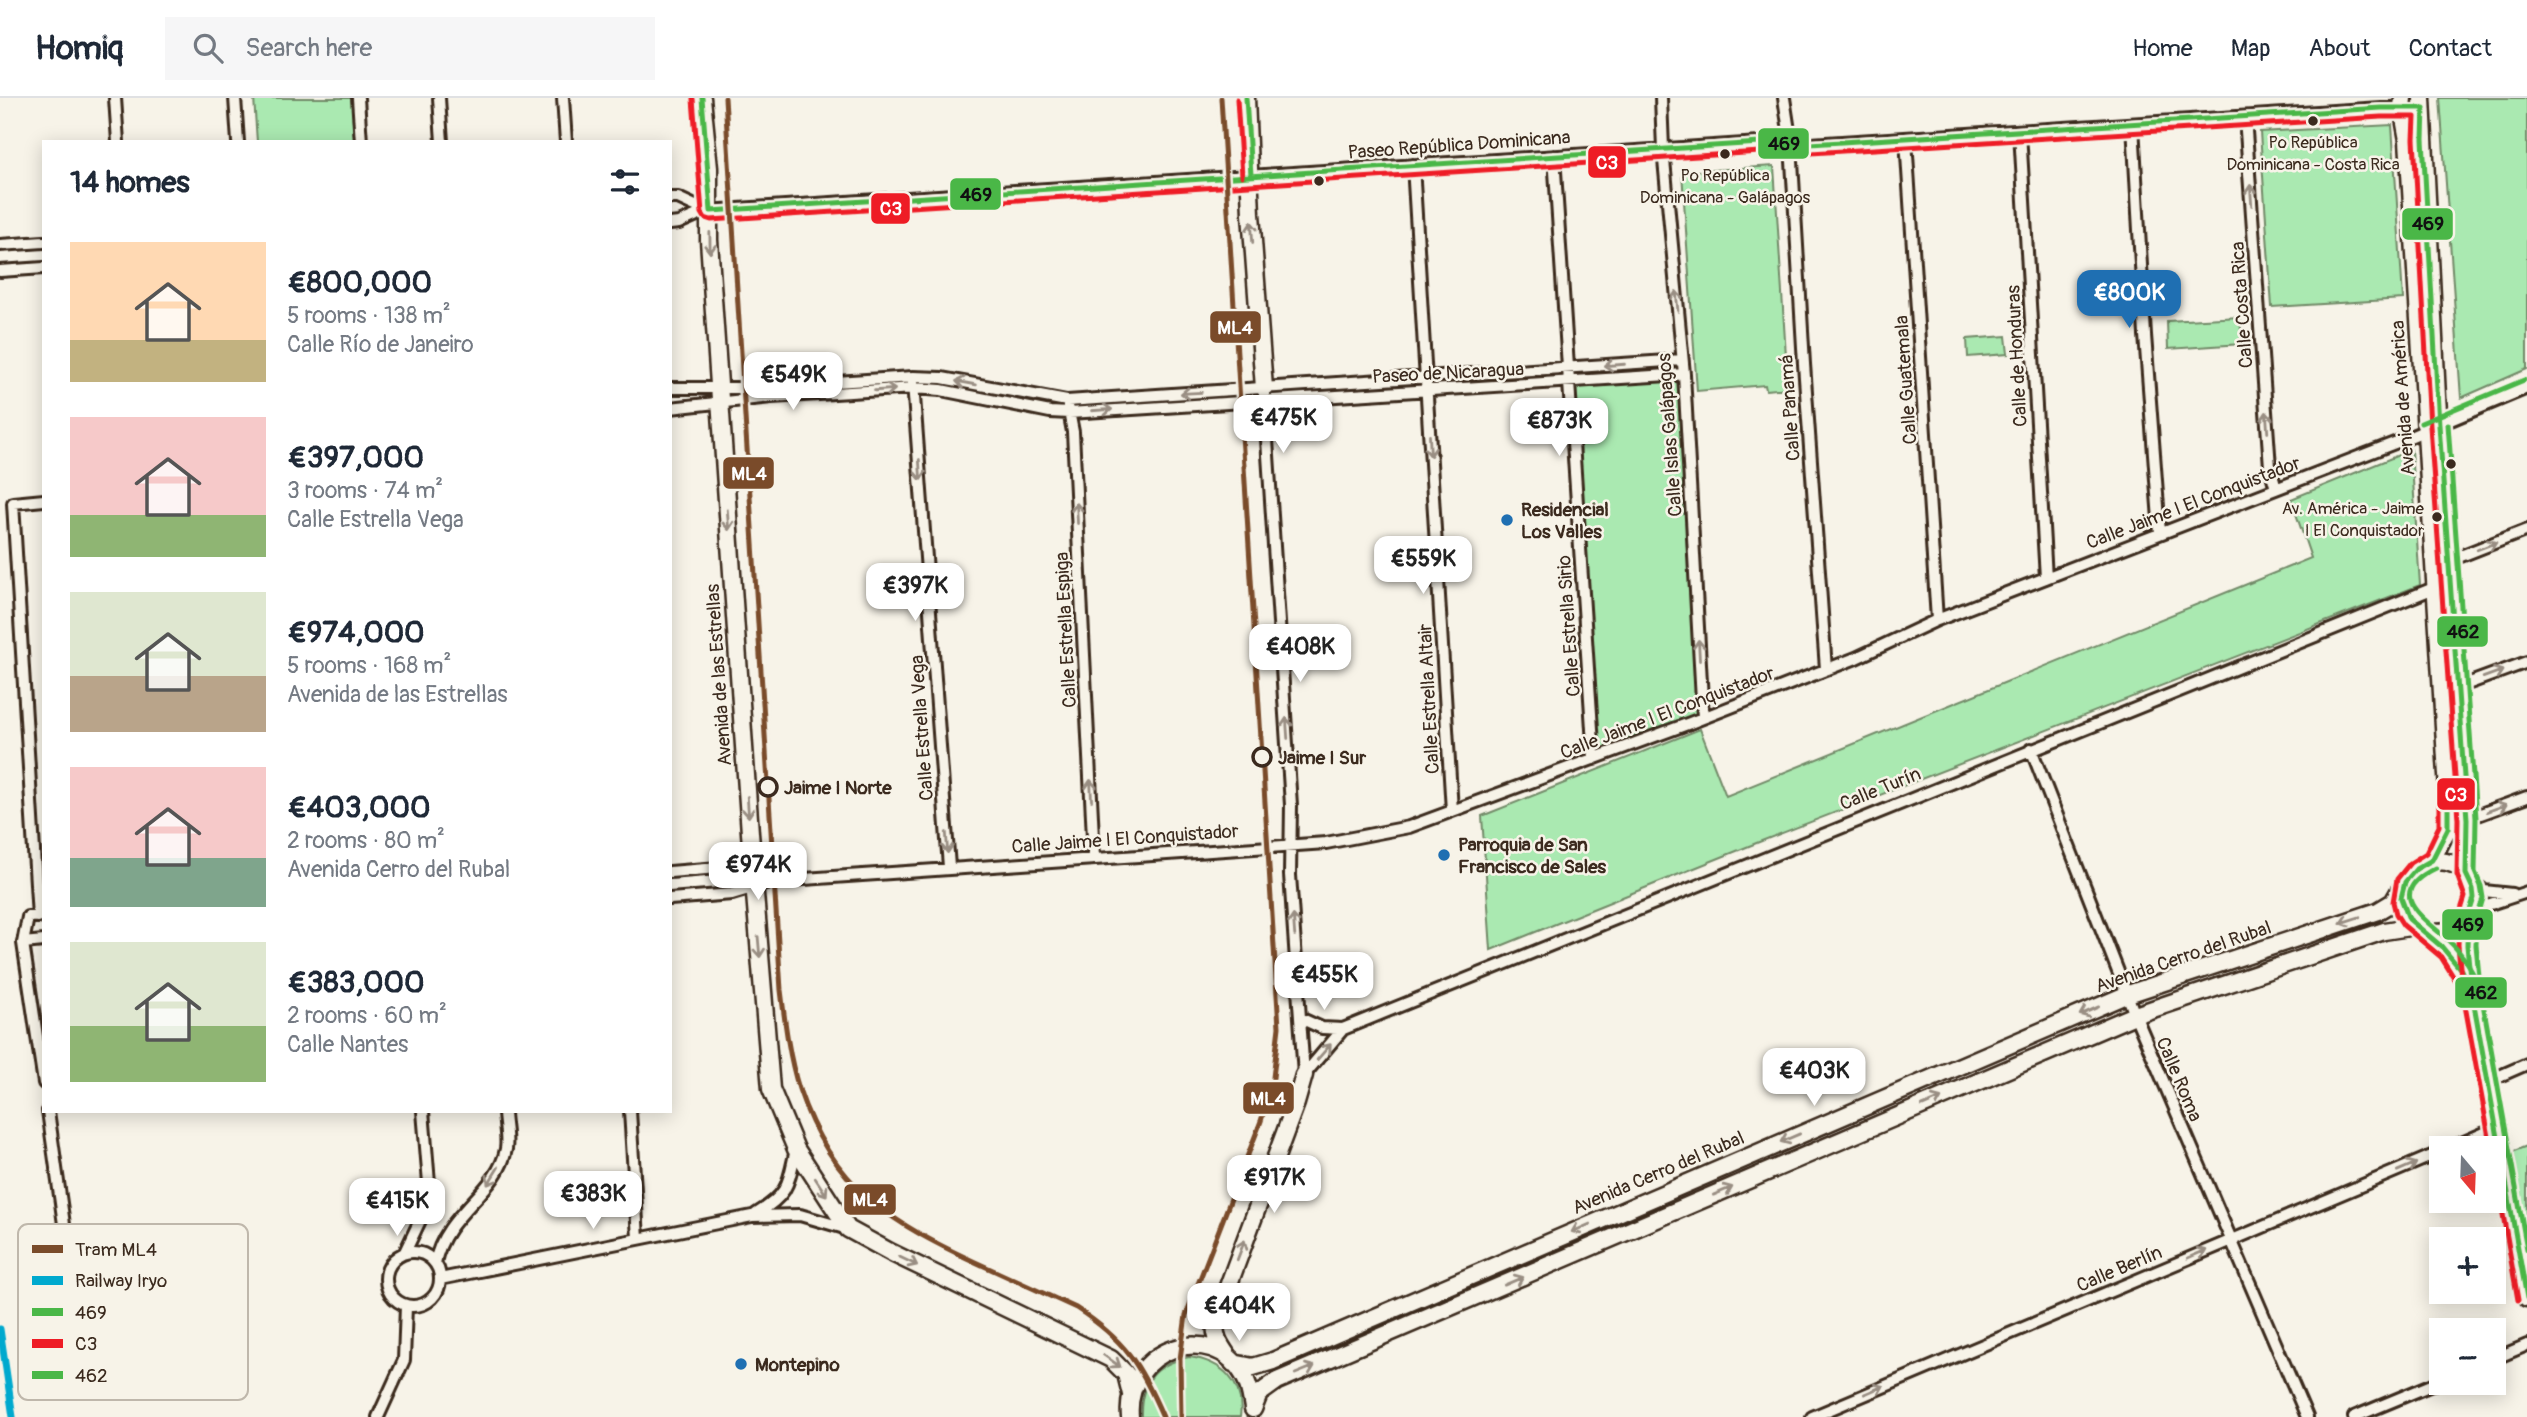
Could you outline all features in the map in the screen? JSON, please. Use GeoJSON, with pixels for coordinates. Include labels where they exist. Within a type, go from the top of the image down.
{"type":"FeatureCollection","features":[{"type":"Feature","properties":{"kind":"street"},"geometry":{"type":"LineString","coordinates":[[115,98],[118,140]]}},
{"type":"Feature","properties":{"kind":"street"},"geometry":{"type":"LineString","coordinates":[[235,98],[238,140]]}},
{"type":"Feature","properties":{"kind":"street"},"geometry":{"type":"LineString","coordinates":[[358,98],[361,140]]}},
{"type":"Feature","properties":{"kind":"street"},"geometry":{"type":"LineString","coordinates":[[439,98],[442,140]]}},
{"type":"Feature","properties":{"kind":"street"},"geometry":{"type":"LineString","coordinates":[[563,98],[566,140]]}},
{"type":"Feature","properties":{"kind":"street","name":"Avenida de las Estrellas"},"geometry":{"type":"LineString","coordinates":[[702,98],[709,240],[771,1089],[796,1149],[848,1229]]}},
{"type":"Feature","properties":{"kind":"street"},"geometry":{"type":"LineString","coordinates":[[1246,98],[1251,214],[1292,805],[1290,845],[1304,1075]]}},
{"type":"Feature","properties":{"kind":"street","name":"Calle Islas Galápagos"},"geometry":{"type":"LineString","coordinates":[[1661,98],[1663,149],[1684,374],[1703,718]]}},
{"type":"Feature","properties":{"kind":"street","name":"Calle Panamá"},"geometry":{"type":"LineString","coordinates":[[1784,98],[1791,144],[1826,669]]}},
{"type":"Feature","properties":{"kind":"street","name":"Avenida de América"},"geometry":{"type":"LineString","coordinates":[[2403,103],[2432,428],[2448,561],[2459,687],[2468,875]]}},
{"type":"Feature","properties":{"kind":"street","name":"Paseo República Dominicana"},"geometry":{"type":"LineString","coordinates":[[672,224],[708,211],[1760,143],[1906,139],[2133,125],[2423,103]]}},
{"type":"Feature","properties":{"kind":"street","name":"Avenida de América"},"geometry":{"type":"LineString","coordinates":[[2423,103],[2434,588],[2449,808],[2448,828],[2432,860]]}},
{"type":"Feature","properties":{"kind":"street","name":"Calle Costa Rica"},"geometry":{"type":"LineString","coordinates":[[2245,117],[2270,467],[2276,489]]}},
{"type":"Feature","properties":{"kind":"street"},"geometry":{"type":"LineString","coordinates":[[2133,125],[2160,533]]}},
{"type":"Feature","properties":{"kind":"street","name":"Calle de Honduras"},"geometry":{"type":"LineString","coordinates":[[2020,132],[2046,578]]}},
{"type":"Feature","properties":{"kind":"street","name":"Calle Guatemala"},"geometry":{"type":"LineString","coordinates":[[1906,139],[1937,620]]}},
{"type":"Feature","properties":{"kind":"street","name":"Calle Estrella Sirio"},"geometry":{"type":"LineString","coordinates":[[1554,156],[1594,759]]}},
{"type":"Feature","properties":{"kind":"street","name":"Calle Estrella Altair"},"geometry":{"type":"LineString","coordinates":[[1413,165],[1452,811]]}},
{"type":"Feature","properties":{"kind":"street","name":"Paseo República Dominicana"},"geometry":{"type":"LineString","coordinates":[[672,198],[708,211]]}},
{"type":"Feature","properties":{"kind":"street"},"geometry":{"type":"LineString","coordinates":[[0,245],[42,242]]}},
{"type":"Feature","properties":{"kind":"street"},"geometry":{"type":"LineString","coordinates":[[0,271],[42,268]]}},
{"type":"Feature","properties":{"kind":"street","name":"Paseo de Nicaragua"},"geometry":{"type":"LineString","coordinates":[[672,407],[743,388],[913,383],[1050,412],[1068,407],[1682,360]]}},
{"type":"Feature","properties":{"kind":"street","name":"Paseo de Nicaragua"},"geometry":{"type":"LineString","coordinates":[[1264,394],[1426,390],[1684,374]]}},
{"type":"Feature","properties":{"kind":"street","name":"Calle Estrella Vega"},"geometry":{"type":"LineString","coordinates":[[913,383],[948,867]]}},
{"type":"Feature","properties":{"kind":"street","name":"Paseo de Nicaragua"},"geometry":{"type":"LineString","coordinates":[[672,388],[720,395]]}},
{"type":"Feature","properties":{"kind":"street","name":"Calle Jaime I El Conquistador"},"geometry":{"type":"LineString","coordinates":[[672,872],[730,867],[754,881],[775,881],[1326,843],[1409,827],[1703,718],[1826,669],[1937,620],[2432,428],[2527,388]]}},
{"type":"Feature","properties":{"kind":"street","name":"Calle Estrella Espiga"},"geometry":{"type":"LineString","coordinates":[[1068,407],[1073,432],[1094,858]]}},
{"type":"Feature","properties":{"kind":"street"},"geometry":{"type":"LineString","coordinates":[[42,500],[13,503],[37,917],[23,943],[42,1070]]}},
{"type":"Feature","properties":{"kind":"street"},"geometry":{"type":"LineString","coordinates":[[2448,561],[2527,530]]}},
{"type":"Feature","properties":{"kind":"street","name":"Calle Turín"},"geometry":{"type":"LineString","coordinates":[[1252,1413],[1250,1389],[1245,1377],[1216,1337],[1216,1319],[1304,1075],[1343,1029],[2434,588]]}},
{"type":"Feature","properties":{"kind":"street"},"geometry":{"type":"LineString","coordinates":[[2459,687],[2527,662]]}},
{"type":"Feature","properties":{"kind":"street","name":"Calle Roma"},"geometry":{"type":"LineString","coordinates":[[2031,749],[2135,1015],[2308,1417]]}},
{"type":"Feature","properties":{"kind":"street"},"geometry":{"type":"LineString","coordinates":[[2467,819],[2527,797]]}},
{"type":"Feature","properties":{"kind":"street"},"geometry":{"type":"LineString","coordinates":[[2471,988],[2446,950],[2408,918],[2402,905],[2404,883],[2410,872],[2420,864],[2432,860],[2449,862],[2468,875],[2484,891],[2522,894]]}},
{"type":"Feature","properties":{"kind":"street"},"geometry":{"type":"LineString","coordinates":[[2468,875],[2474,898],[2467,945],[2471,988],[2527,1298]]}},
{"type":"Feature","properties":{"kind":"street"},"geometry":{"type":"LineString","coordinates":[[672,899],[723,895],[754,881]]}},
{"type":"Feature","properties":{"kind":"street","name":"Avenida Cerro del Rubal"},"geometry":{"type":"LineString","coordinates":[[1231,1361],[1253,1367],[1273,1361],[2128,994],[2378,911],[2393,902],[2404,883]]}},
{"type":"Feature","properties":{"kind":"street"},"geometry":{"type":"LineString","coordinates":[[2419,928],[2443,933],[2455,929],[2470,914],[2522,894]]}},
{"type":"Feature","properties":{"kind":"street","name":"Avenida Cerro del Rubal"},"geometry":{"type":"LineString","coordinates":[[1252,1413],[1259,1394],[1277,1381],[2135,1015],[2384,931],[2419,928]]}},
{"type":"Feature","properties":{"kind":"street"},"geometry":{"type":"LineString","coordinates":[[23,943],[42,942]]}},
{"type":"Feature","properties":{"kind":"street"},"geometry":{"type":"LineString","coordinates":[[1300,1018],[1322,1028],[1343,1029]]}},
{"type":"Feature","properties":{"kind":"street"},"geometry":{"type":"LineString","coordinates":[[2488,1081],[2527,1064]]}},
{"type":"Feature","properties":{"kind":"street"},"geometry":{"type":"LineString","coordinates":[[48,1113],[64,1224]]}},
{"type":"Feature","properties":{"kind":"street"},"geometry":{"type":"LineString","coordinates":[[424,1113],[429,1182],[424,1212],[405,1252],[390,1263],[385,1278],[390,1296],[406,1306],[416,1306],[429,1301],[435,1295],[440,1279],[435,1263],[438,1247],[456,1218],[485,1189],[497,1172],[506,1149],[504,1113]]}},
{"type":"Feature","properties":{"kind":"street"},"geometry":{"type":"LineString","coordinates":[[630,1113],[638,1238]]}},
{"type":"Feature","properties":{"kind":"street"},"geometry":{"type":"LineString","coordinates":[[2478,1136],[2496,1128]]}},
{"type":"Feature","properties":{"kind":"street"},"geometry":{"type":"LineString","coordinates":[[752,1216],[775,1203],[785,1191],[796,1149]]}},
{"type":"Feature","properties":{"kind":"street","name":"Calle Berlín"},"geometry":{"type":"LineString","coordinates":[[1812,1417],[2429,1157]]}},
{"type":"Feature","properties":{"kind":"street"},"geometry":{"type":"LineString","coordinates":[[440,1279],[752,1216],[800,1215],[848,1229],[1111,1359],[1126,1374],[1130,1405]]}},
{"type":"Feature","properties":{"kind":"street"},"geometry":{"type":"LineString","coordinates":[[405,1252],[420,1252],[435,1263]]}},
{"type":"Feature","properties":{"kind":"street"},"geometry":{"type":"LineString","coordinates":[[378,1417],[404,1360],[406,1306]]}},
{"type":"Feature","properties":{"kind":"street"},"geometry":{"type":"LineString","coordinates":[[2506,1354],[2527,1345]]}},
{"type":"Feature","properties":{"kind":"street"},"geometry":{"type":"LineString","coordinates":[[1119,1417],[1130,1405],[1142,1369],[1162,1353],[1181,1347],[1202,1347],[1231,1361]]}},
{"type":"Feature","properties":{"kind":"street"},"geometry":{"type":"LineString","coordinates":[[2354,1417],[2429,1386]]}},
{"type":"Feature","properties":{"kind":"green space"},"geometry":{"type":"Polygon","coordinates":[[[254,98],[352,98],[354,140],[257,140],[254,98]]]}},
{"type":"Feature","properties":{"kind":"green space"},"geometry":{"type":"Polygon","coordinates":[[[2440,98],[2527,98],[2527,369],[2461,398],[2440,98]]]}},
{"type":"Feature","properties":{"kind":"green space"},"geometry":{"type":"Polygon","coordinates":[[[2392,125],[2403,299],[2272,307],[2260,132],[2392,125]]]}},
{"type":"Feature","properties":{"kind":"green space"},"geometry":{"type":"Polygon","coordinates":[[[1774,166],[1788,388],[1766,390],[1765,385],[1697,391],[1682,172],[1774,166]]]}},
{"type":"Feature","properties":{"kind":"green space"},"geometry":{"type":"Polygon","coordinates":[[[2240,317],[2242,344],[2168,349],[2167,321],[2240,317]]]}},
{"type":"Feature","properties":{"kind":"green space"},"geometry":{"type":"Polygon","coordinates":[[[2006,336],[2008,354],[1968,357],[1967,339],[2006,336]]]}},
{"type":"Feature","properties":{"kind":"green space"},"geometry":{"type":"Polygon","coordinates":[[[1677,373],[1702,718],[1595,757],[1570,380],[1677,373]]]}},
{"type":"Feature","properties":{"kind":"green space"},"geometry":{"type":"Polygon","coordinates":[[[2411,450],[2420,585],[1759,842],[1491,950],[1482,816],[1700,729],[1726,796],[2311,558],[2291,499],[2411,450]]]}},
{"type":"Feature","properties":{"kind":"green space"},"geometry":{"type":"Polygon","coordinates":[[[2527,1146],[2527,1233],[2516,1237],[2506,1183],[2506,1154],[2527,1146]]]}},
{"type":"Feature","properties":{"kind":"green space"},"geometry":{"type":"Polygon","coordinates":[[[1189,1357],[1211,1363],[1228,1375],[1239,1393],[1240,1417],[1141,1417],[1143,1394],[1152,1376],[1167,1364],[1189,1357]]]}},
{"type":"Feature","properties":{"kind":"tram line","name":"ML4"},"geometry":{"type":"LineString","coordinates":[[725,98],[781,990],[790,1052],[799,1089],[813,1124],[829,1153],[848,1178],[870,1200],[922,1235],[1076,1308],[1093,1320],[1129,1355],[1147,1382],[1163,1417]]}},
{"type":"Feature","properties":{"kind":"tram line","name":"ML4"},"geometry":{"type":"LineString","coordinates":[[1181,1417],[1180,1359],[1186,1315],[1261,1121],[1272,1086],[1279,1027],[1221,98]]}},
{"type":"Feature","properties":{"kind":"rail line","name":"Iryo"},"geometry":{"type":"LineString","coordinates":[[0,1329],[13,1417]]}},
{"type":"Feature","properties":{"kind":"transit line","name":"469"},"geometry":{"type":"LineString","coordinates":[[702,98],[711,211],[1760,143],[1810,144],[2381,108],[2424,108],[2423,139],[2439,425],[2467,819],[2466,874],[2474,898],[2468,917],[2467,945],[2471,988],[2527,1298]]}},
{"type":"Feature","properties":{"kind":"transit line","name":"469"},"geometry":{"type":"LineString","coordinates":[[1246,98],[1251,175]]}},
{"type":"Feature","properties":{"kind":"transit line","name":"C3"},"geometry":{"type":"LineString","coordinates":[[693,99],[702,213],[705,218],[711,220],[1760,152],[1811,153],[2415,117],[2430,426],[2458,819],[2457,875],[2465,897],[2459,916],[2458,945],[2462,989],[2489,1136]]}},
{"type":"Feature","properties":{"kind":"transit line","name":"C3"},"geometry":{"type":"LineString","coordinates":[[1237,99],[1242,176]]}},
{"type":"Feature","properties":{"kind":"transit line","name":"462"},"geometry":{"type":"LineString","coordinates":[[2421,423],[2524,380]]}},
{"type":"Feature","properties":{"kind":"transit line","name":"462"},"geometry":{"type":"LineString","coordinates":[[2448,424],[2476,818],[2475,872],[2483,898],[2477,919],[2476,945],[2480,987],[2527,1249]]}},
{"type":"Feature","properties":{"kind":"transit line","name":"C3"},"geometry":{"type":"LineString","coordinates":[[2439,792],[2439,826],[2426,853],[2410,863],[2397,879],[2393,902],[2403,925],[2441,957],[2463,992]]}},
{"type":"Feature","properties":{"kind":"transit line","name":"469"},"geometry":{"type":"LineString","coordinates":[[2448,792],[2448,828],[2432,860],[2416,869],[2405,882],[2401,898],[2409,919],[2442,947],[2461,970],[2472,996]]}},
{"type":"Feature","properties":{"kind":"transit line","name":"462"},"geometry":{"type":"LineString","coordinates":[[2436,868],[2419,878],[2411,888],[2410,898],[2421,916],[2459,952],[2479,984]]}},
{"type":"Feature","properties":{"kind":"transit line","name":"C3"},"geometry":{"type":"LineString","coordinates":[[2503,1213],[2518,1300]]}},
{"type":"Feature","properties":{"kind":"place","name":"Pº República Dominicana - Costa Rica"},"geometry":{"type":"Point","coordinates":[2313,121]}},
{"type":"Feature","properties":{"kind":"place","name":"Pº República Dominicana - Galápagos"},"geometry":{"type":"Point","coordinates":[1725,154]}},
{"type":"Feature","properties":{"kind":"place","name":"Av. América - Jaime I El Conquistador"},"geometry":{"type":"Point","coordinates":[2437,517]}},
{"type":"Feature","properties":{"kind":"place","name":"Residencial Los Valles"},"geometry":{"type":"Point","coordinates":[1507,520]}},
{"type":"Feature","properties":{"kind":"place","name":"Jaime I Sur"},"geometry":{"type":"Point","coordinates":[1262,757]}},
{"type":"Feature","properties":{"kind":"place","name":"Jaime I Norte"},"geometry":{"type":"Point","coordinates":[768,787]}},
{"type":"Feature","properties":{"kind":"place","name":"Parroquia de San Francisco de Sales"},"geometry":{"type":"Point","coordinates":[1444,855]}},
{"type":"Feature","properties":{"kind":"place","name":"Montepino"},"geometry":{"type":"Point","coordinates":[741,1364]}}]}
